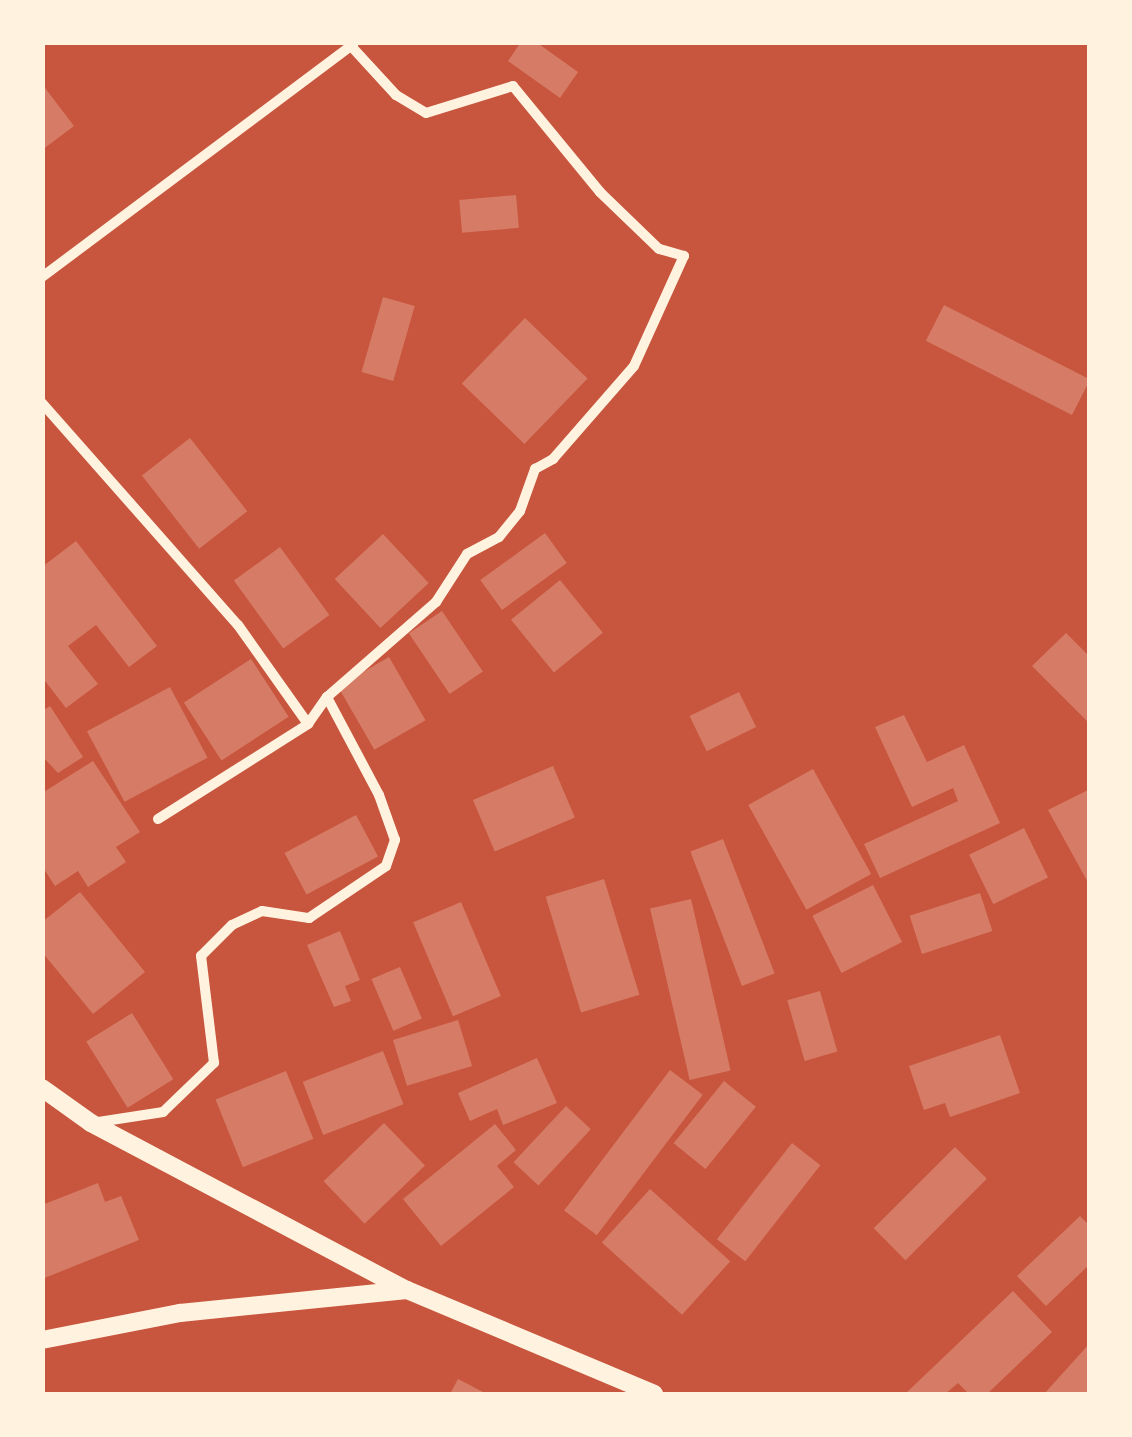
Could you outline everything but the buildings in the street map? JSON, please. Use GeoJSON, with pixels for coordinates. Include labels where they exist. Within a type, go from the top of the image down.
{"type":"FeatureCollection","features":[{"type":"Feature","properties":{"kind":"street"},"geometry":{"type":"LineString","coordinates":[[42,278],[353,44],[396,95],[426,112],[513,86],[600,192],[660,249],[684,256],[634,366],[553,459],[535,469],[520,511],[499,537],[468,554],[436,602],[327,697],[308,724],[158,819]]}},
{"type":"Feature","properties":{"kind":"street"},"geometry":{"type":"LineString","coordinates":[[42,403],[238,624],[308,724]]}},
{"type":"Feature","properties":{"kind":"street"},"geometry":{"type":"LineString","coordinates":[[91,1123],[162,1112],[214,1062],[201,956],[232,924],[262,911],[309,918],[386,866],[394,840],[379,795],[327,697]]}},
{"type":"Feature","properties":{"kind":"street"},"geometry":{"type":"LineString","coordinates":[[42,1088],[91,1123],[407,1290],[654,1394]]}},
{"type":"Feature","properties":{"kind":"street"},"geometry":{"type":"LineString","coordinates":[[42,1340],[180,1313],[407,1290]]}}]}
